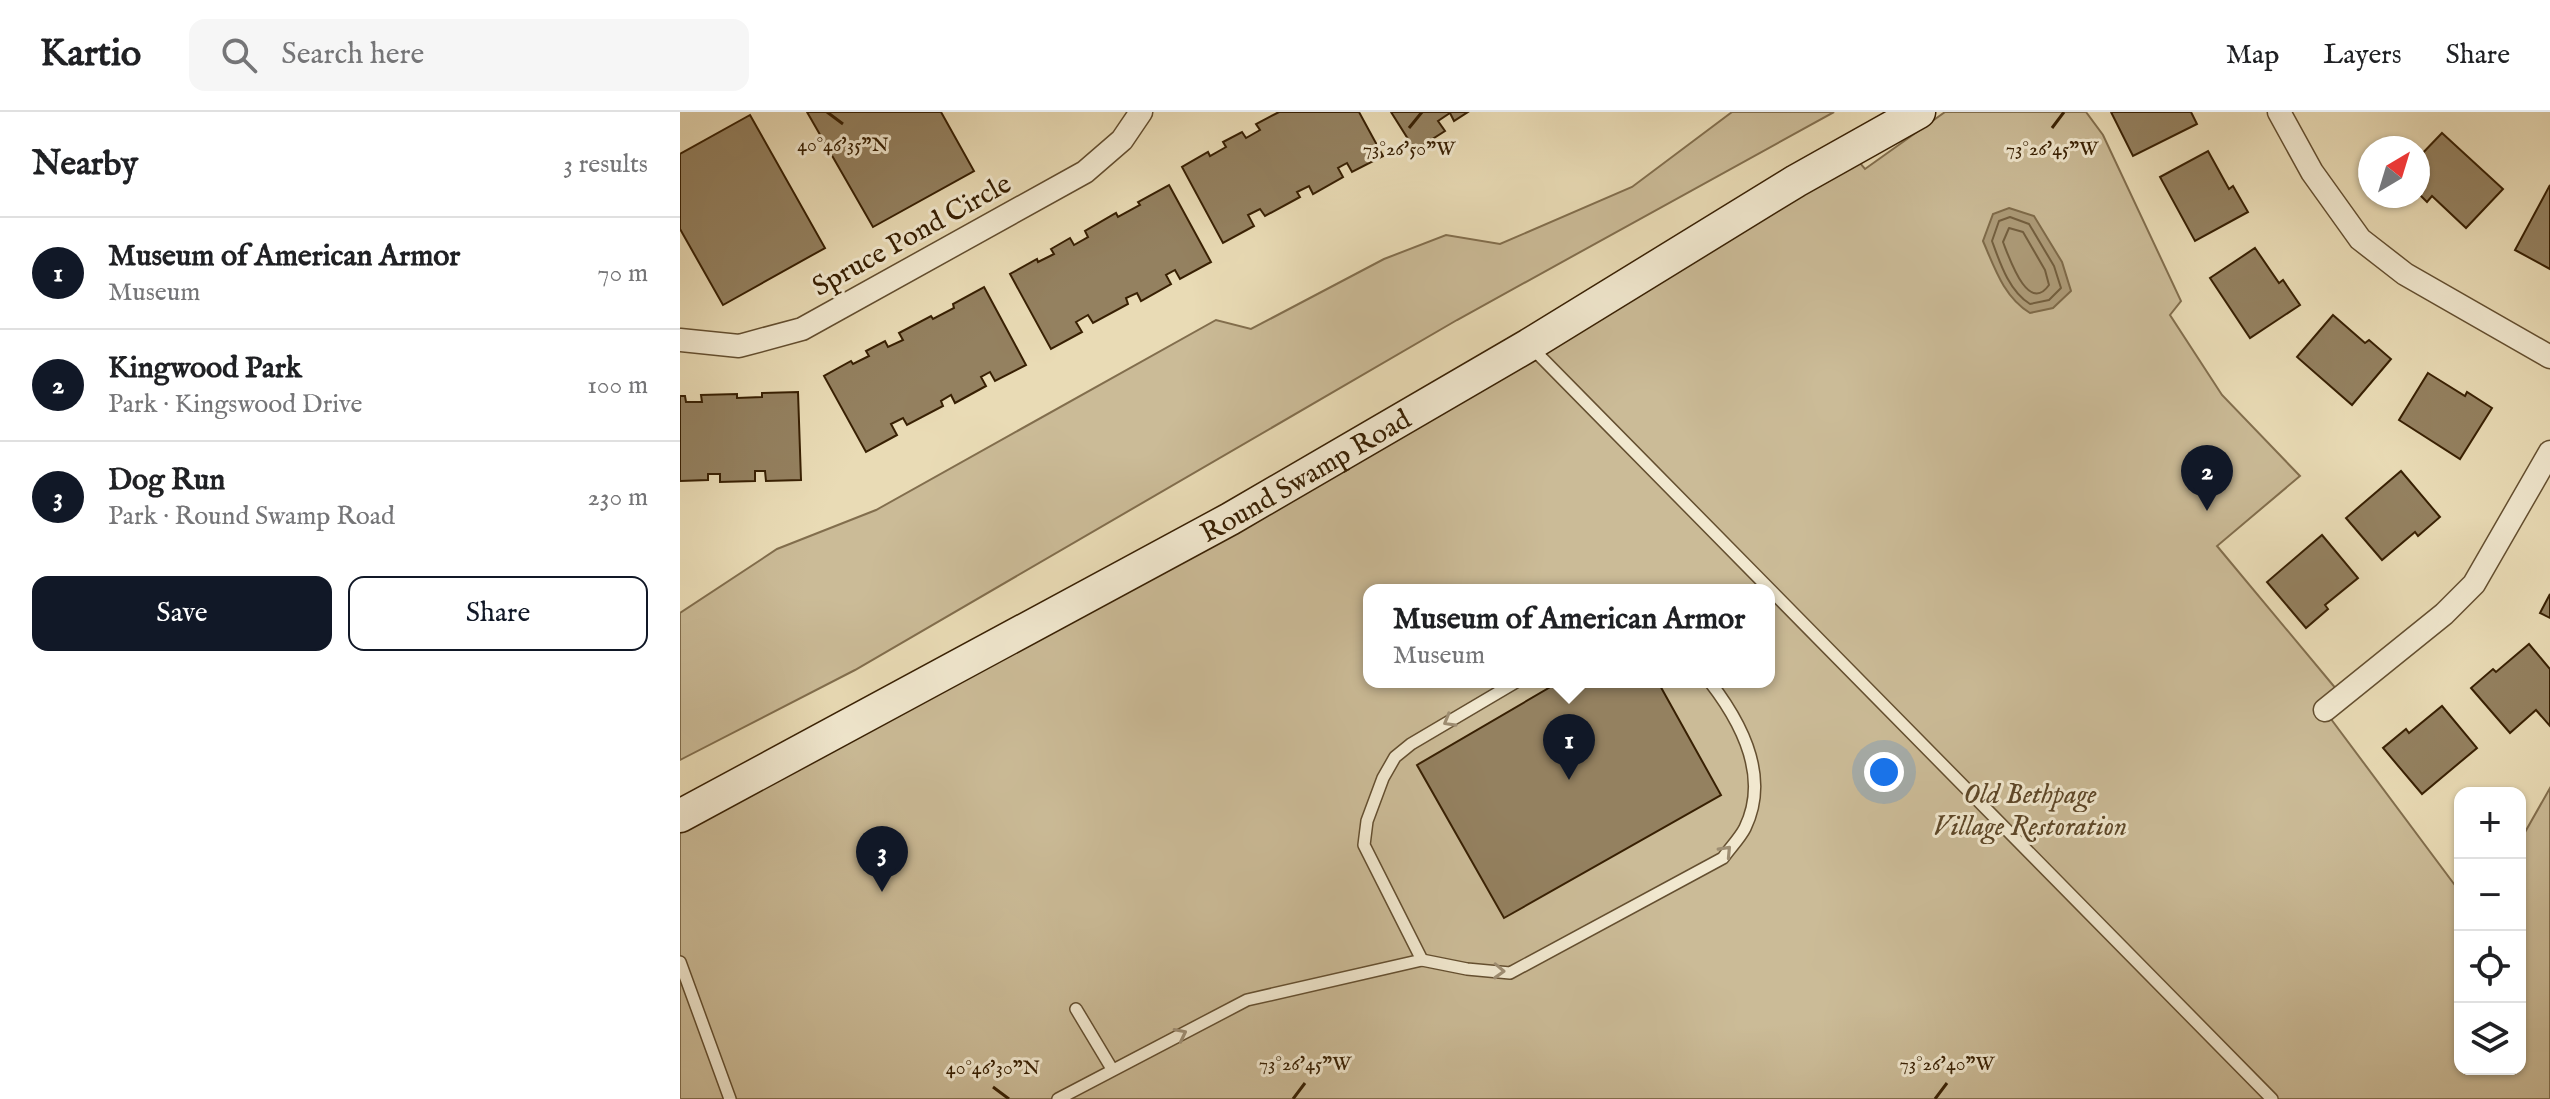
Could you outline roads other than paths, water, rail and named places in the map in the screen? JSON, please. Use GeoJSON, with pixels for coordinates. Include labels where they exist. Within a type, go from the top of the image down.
{"type":"FeatureCollection","features":[{"type":"Feature","properties":{"kind":"main road","name":"Round Swamp Road"},"geometry":{"type":"LineString","coordinates":[[680,816],[1230,519],[1529,345],[1796,181],[1919,112]]}},
{"type":"Feature","properties":{"kind":"street","name":"Spruce Pond Circle"},"geometry":{"type":"LineString","coordinates":[[680,340],[739,346],[802,329],[1085,172],[1122,140],[1141,112]]}},
{"type":"Feature","properties":{"kind":"street"},"geometry":{"type":"LineString","coordinates":[[2279,112],[2312,172],[2360,239],[2405,274],[2550,357]]}},
{"type":"Feature","properties":{"kind":"street"},"geometry":{"type":"LineString","coordinates":[[2325,710],[2444,614],[2474,584],[2550,452]]}},
{"type":"Feature","properties":{"kind":"lane"},"geometry":{"type":"LineString","coordinates":[[1529,345],[1764,584]]}},
{"type":"Feature","properties":{"kind":"lane"},"geometry":{"type":"LineString","coordinates":[[1756,584],[1760,580]]}},
{"type":"Feature","properties":{"kind":"lane"},"geometry":{"type":"LineString","coordinates":[[1775,595],[2272,1099]]}},
{"type":"Feature","properties":{"kind":"lane"},"geometry":{"type":"LineString","coordinates":[[1422,960],[1364,845],[1367,821],[1383,778],[1395,757],[1411,744],[1506,688]]}},
{"type":"Feature","properties":{"kind":"lane"},"geometry":{"type":"LineString","coordinates":[[1058,1099],[1247,1000],[1422,960],[1510,973],[1723,858],[1746,827],[1756,791],[1749,750],[1731,709],[1715,688]]}},
{"type":"Feature","properties":{"kind":"lane"},"geometry":{"type":"LineString","coordinates":[[680,962],[730,1099]]}},
{"type":"Feature","properties":{"kind":"lane"},"geometry":{"type":"LineString","coordinates":[[1076,1009],[1112,1069]]}},
{"type":"Feature","properties":{"kind":"water"},"geometry":{"type":"Polygon","coordinates":[[[2009,208],[2034,216],[2062,262],[2071,291],[2053,308],[2030,313],[2007,291],[1992,262],[1983,241],[1993,214],[2009,208]]]}},
{"type":"Feature","properties":{"kind":"place","name":"Kingwood Park"},"geometry":{"type":"Point","coordinates":[2207,511]}},
{"type":"Feature","properties":{"kind":"place","name":"Museum of American Armor"},"geometry":{"type":"Point","coordinates":[1569,780]}},
{"type":"Feature","properties":{"kind":"place","name":"Dog Run"},"geometry":{"type":"Point","coordinates":[882,892]}},
{"type":"Feature","properties":{"kind":"park label","name":"Old Bethpage Village Restoration"},"geometry":{"type":"Point","coordinates":[2030,809]}}]}
